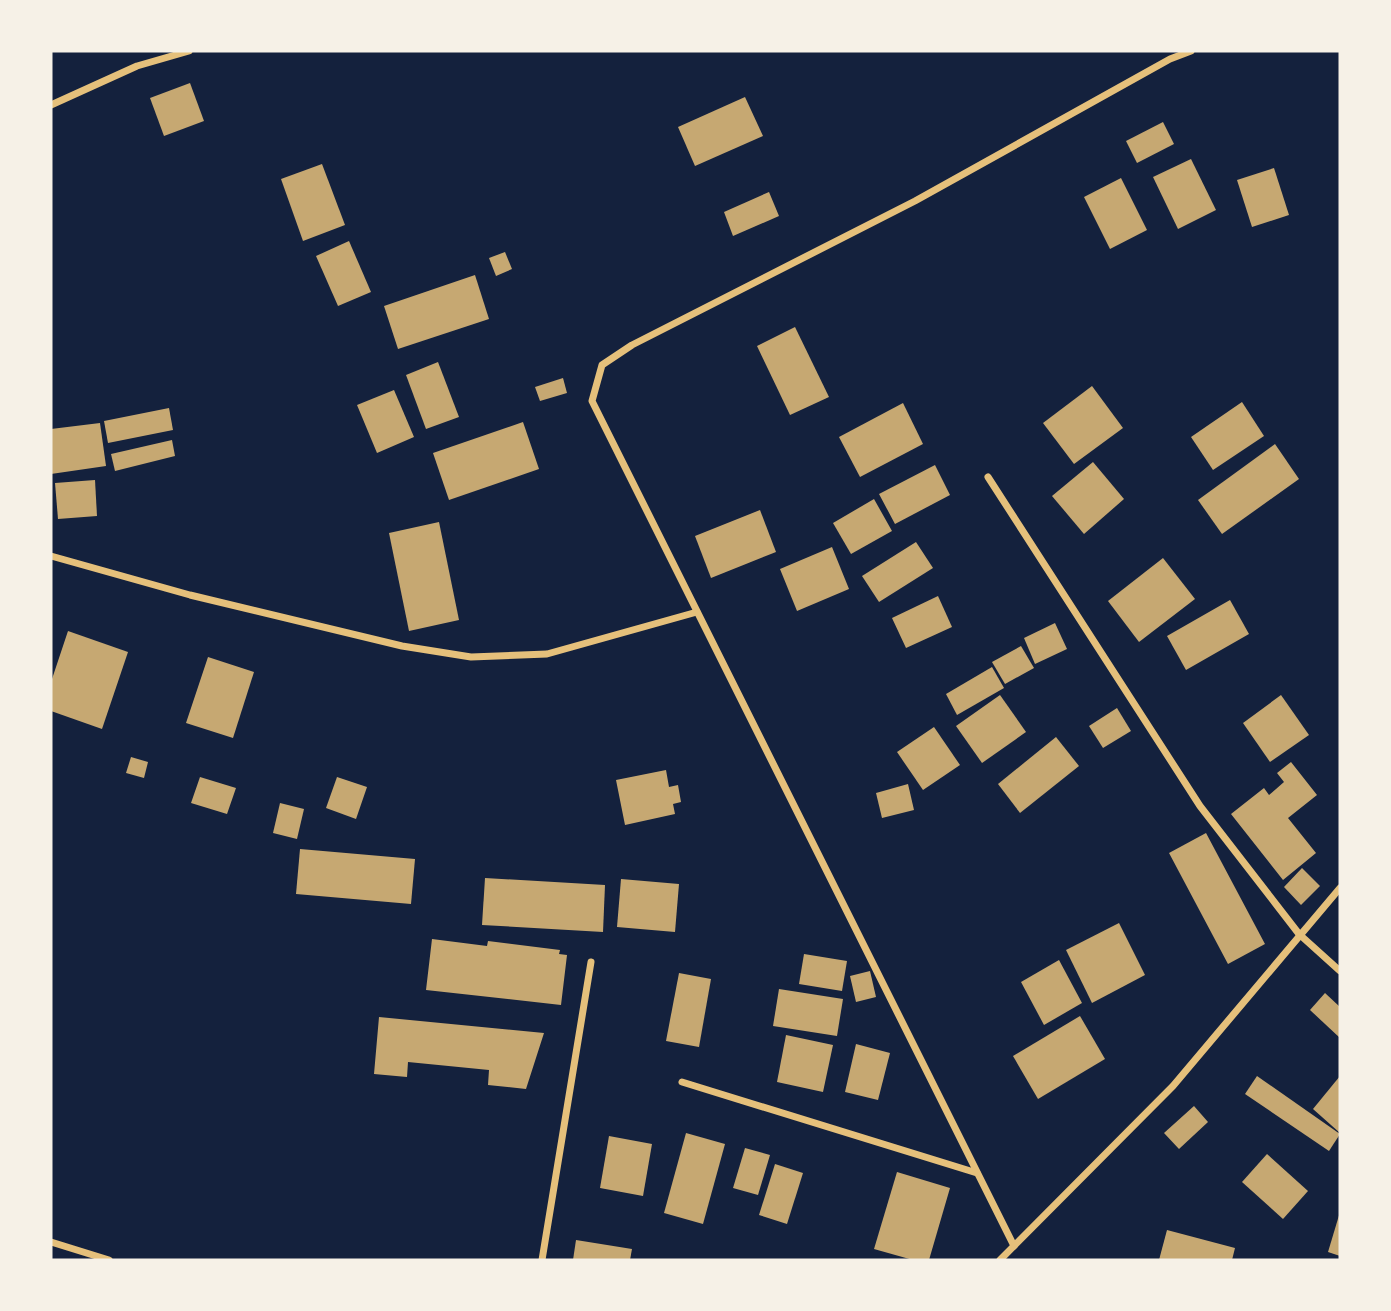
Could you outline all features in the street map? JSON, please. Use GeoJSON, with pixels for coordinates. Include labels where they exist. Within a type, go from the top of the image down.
{"type":"FeatureCollection","features":[{"type":"Feature","properties":{"kind":"street"},"geometry":{"type":"LineString","coordinates":[[51,105],[137,66],[188,51]]}},
{"type":"Feature","properties":{"kind":"street"},"geometry":{"type":"LineString","coordinates":[[1014,1246],[592,401],[602,365],[632,345],[915,201],[1170,59],[1191,51]]}},
{"type":"Feature","properties":{"kind":"street"},"geometry":{"type":"LineString","coordinates":[[988,477],[1200,807],[1299,934],[1340,971]]}},
{"type":"Feature","properties":{"kind":"street"},"geometry":{"type":"LineString","coordinates":[[51,556],[216,601],[402,646],[471,657],[547,654],[697,612]]}},
{"type":"Feature","properties":{"kind":"street"},"geometry":{"type":"LineString","coordinates":[[1000,1260],[1173,1086],[1340,888]]}},
{"type":"Feature","properties":{"kind":"street"},"geometry":{"type":"LineString","coordinates":[[542,1260],[591,962]]}},
{"type":"Feature","properties":{"kind":"street"},"geometry":{"type":"LineString","coordinates":[[682,1082],[977,1173]]}},
{"type":"Feature","properties":{"kind":"street"},"geometry":{"type":"LineString","coordinates":[[51,1242],[109,1260]]}},
{"type":"Feature","properties":{"kind":"building"},"geometry":{"type":"Polygon","coordinates":[[[190,83],[204,121],[164,136],[150,98],[190,83]]]}},
{"type":"Feature","properties":{"kind":"building"},"geometry":{"type":"Polygon","coordinates":[[[745,97],[763,136],[695,166],[678,127],[745,97]]]}},
{"type":"Feature","properties":{"kind":"building"},"geometry":{"type":"Polygon","coordinates":[[[1163,122],[1174,144],[1137,163],[1126,141],[1163,122]]]}},
{"type":"Feature","properties":{"kind":"building"},"geometry":{"type":"Polygon","coordinates":[[[1191,159],[1216,210],[1178,229],[1153,177],[1191,159]]]}},
{"type":"Feature","properties":{"kind":"building"},"geometry":{"type":"Polygon","coordinates":[[[322,164],[345,225],[303,241],[281,179],[322,164]]]}},
{"type":"Feature","properties":{"kind":"building"},"geometry":{"type":"Polygon","coordinates":[[[1274,168],[1289,215],[1252,227],[1237,180],[1274,168]]]}},
{"type":"Feature","properties":{"kind":"building"},"geometry":{"type":"Polygon","coordinates":[[[1121,178],[1147,230],[1110,249],[1084,197],[1121,178]]]}},
{"type":"Feature","properties":{"kind":"building"},"geometry":{"type":"Polygon","coordinates":[[[769,192],[779,216],[733,236],[724,212],[769,192]]]}},
{"type":"Feature","properties":{"kind":"building"},"geometry":{"type":"Polygon","coordinates":[[[349,241],[371,292],[338,306],[316,256],[349,241]]]}},
{"type":"Feature","properties":{"kind":"building"},"geometry":{"type":"Polygon","coordinates":[[[505,252],[512,269],[496,276],[489,258],[505,252]]]}},
{"type":"Feature","properties":{"kind":"building"},"geometry":{"type":"Polygon","coordinates":[[[475,275],[489,319],[398,349],[384,306],[475,275]]]}},
{"type":"Feature","properties":{"kind":"building"},"geometry":{"type":"Polygon","coordinates":[[[795,327],[829,397],[790,415],[757,346],[795,327]]]}},
{"type":"Feature","properties":{"kind":"building"},"geometry":{"type":"Polygon","coordinates":[[[438,362],[459,417],[426,429],[406,375],[438,362]]]}},
{"type":"Feature","properties":{"kind":"building"},"geometry":{"type":"Polygon","coordinates":[[[563,378],[567,393],[540,401],[535,387],[563,378]]]}},
{"type":"Feature","properties":{"kind":"building"},"geometry":{"type":"Polygon","coordinates":[[[1092,386],[1123,428],[1074,464],[1043,423],[1092,386]]]}},
{"type":"Feature","properties":{"kind":"building"},"geometry":{"type":"Polygon","coordinates":[[[394,390],[414,437],[377,453],[357,405],[394,390]]]}},
{"type":"Feature","properties":{"kind":"building"},"geometry":{"type":"Polygon","coordinates":[[[1242,402],[1264,436],[1213,470],[1191,437],[1242,402]]]}},
{"type":"Feature","properties":{"kind":"building"},"geometry":{"type":"Polygon","coordinates":[[[903,403],[923,444],[860,477],[839,437],[903,403]]]}},
{"type":"Feature","properties":{"kind":"building"},"geometry":{"type":"Polygon","coordinates":[[[169,408],[173,430],[108,443],[104,421],[169,408]]]}},
{"type":"Feature","properties":{"kind":"building"},"geometry":{"type":"Polygon","coordinates":[[[523,422],[539,469],[449,500],[433,453],[523,422]]]}},
{"type":"Feature","properties":{"kind":"building"},"geometry":{"type":"Polygon","coordinates":[[[100,423],[106,466],[51,474],[51,429],[100,423]]]}},
{"type":"Feature","properties":{"kind":"building"},"geometry":{"type":"Polygon","coordinates":[[[172,440],[175,456],[115,471],[111,454],[172,440]]]}},
{"type":"Feature","properties":{"kind":"building"},"geometry":{"type":"Polygon","coordinates":[[[1275,444],[1299,479],[1222,534],[1198,500],[1275,444]]]}},
{"type":"Feature","properties":{"kind":"building"},"geometry":{"type":"Polygon","coordinates":[[[1093,462],[1124,499],[1084,534],[1052,496],[1093,462]]]}},
{"type":"Feature","properties":{"kind":"building"},"geometry":{"type":"Polygon","coordinates":[[[935,465],[950,495],[895,524],[879,494],[935,465]]]}},
{"type":"Feature","properties":{"kind":"building"},"geometry":{"type":"Polygon","coordinates":[[[95,480],[97,516],[58,519],[55,483],[95,480]]]}},
{"type":"Feature","properties":{"kind":"building"},"geometry":{"type":"Polygon","coordinates":[[[874,499],[892,531],[851,554],[833,523],[874,499]]]}},
{"type":"Feature","properties":{"kind":"building"},"geometry":{"type":"Polygon","coordinates":[[[760,510],[776,552],[711,578],[695,536],[760,510]]]}},
{"type":"Feature","properties":{"kind":"building"},"geometry":{"type":"Polygon","coordinates":[[[439,522],[459,620],[409,631],[389,533],[439,522]]]}},
{"type":"Feature","properties":{"kind":"building"},"geometry":{"type":"Polygon","coordinates":[[[916,542],[933,568],[879,602],[862,576],[916,542]]]}},
{"type":"Feature","properties":{"kind":"building"},"geometry":{"type":"Polygon","coordinates":[[[832,547],[849,589],[797,611],[780,569],[832,547]]]}},
{"type":"Feature","properties":{"kind":"building"},"geometry":{"type":"Polygon","coordinates":[[[1163,558],[1195,599],[1139,642],[1108,601],[1163,558]]]}},
{"type":"Feature","properties":{"kind":"building"},"geometry":{"type":"Polygon","coordinates":[[[938,596],[952,627],[906,648],[892,618],[938,596]]]}},
{"type":"Feature","properties":{"kind":"building"},"geometry":{"type":"Polygon","coordinates":[[[1230,600],[1249,634],[1186,670],[1167,636],[1230,600]]]}},
{"type":"Feature","properties":{"kind":"building"},"geometry":{"type":"Polygon","coordinates":[[[1055,623],[1067,649],[1035,664],[1024,638],[1055,623]]]}},
{"type":"Feature","properties":{"kind":"building"},"geometry":{"type":"Polygon","coordinates":[[[68,631],[128,652],[102,729],[51,711],[51,682],[68,631]]]}},
{"type":"Feature","properties":{"kind":"building"},"geometry":{"type":"Polygon","coordinates":[[[1021,646],[1034,668],[1005,684],[992,662],[1021,646]]]}},
{"type":"Feature","properties":{"kind":"building"},"geometry":{"type":"Polygon","coordinates":[[[208,657],[254,672],[233,738],[186,723],[208,657]]]}},
{"type":"Feature","properties":{"kind":"building"},"geometry":{"type":"Polygon","coordinates":[[[992,667],[1004,688],[957,715],[946,694],[992,667]]]}},
{"type":"Feature","properties":{"kind":"building"},"geometry":{"type":"Polygon","coordinates":[[[1000,695],[1026,732],[982,763],[956,726],[1000,695]]]}},
{"type":"Feature","properties":{"kind":"building"},"geometry":{"type":"Polygon","coordinates":[[[1281,695],[1309,735],[1270,762],[1243,723],[1281,695]]]}},
{"type":"Feature","properties":{"kind":"building"},"geometry":{"type":"Polygon","coordinates":[[[1117,708],[1131,731],[1103,748],[1089,726],[1117,708]]]}},
{"type":"Feature","properties":{"kind":"building"},"geometry":{"type":"Polygon","coordinates":[[[934,727],[960,765],[923,790],[897,752],[934,727]]]}},
{"type":"Feature","properties":{"kind":"building"},"geometry":{"type":"Polygon","coordinates":[[[1056,737],[1079,766],[1020,813],[998,784],[1056,737]]]}},
{"type":"Feature","properties":{"kind":"building"},"geometry":{"type":"Polygon","coordinates":[[[131,757],[148,762],[144,778],[126,773],[131,757]]]}},
{"type":"Feature","properties":{"kind":"building"},"geometry":{"type":"Polygon","coordinates":[[[1291,762],[1317,795],[1288,818],[1316,853],[1283,880],[1231,814],[1264,788],[1269,795],[1284,782],[1277,773],[1291,762]]]}},
{"type":"Feature","properties":{"kind":"building"},"geometry":{"type":"Polygon","coordinates":[[[666,770],[669,787],[678,785],[681,802],[673,804],[675,814],[625,825],[616,780],[666,770]]]}},
{"type":"Feature","properties":{"kind":"building"},"geometry":{"type":"Polygon","coordinates":[[[200,777],[236,788],[227,814],[191,803],[200,777]]]}},
{"type":"Feature","properties":{"kind":"building"},"geometry":{"type":"Polygon","coordinates":[[[337,777],[367,787],[356,819],[326,808],[337,777]]]}},
{"type":"Feature","properties":{"kind":"building"},"geometry":{"type":"Polygon","coordinates":[[[908,784],[914,810],[882,818],[876,793],[908,784]]]}},
{"type":"Feature","properties":{"kind":"building"},"geometry":{"type":"Polygon","coordinates":[[[280,803],[304,809],[297,839],[273,833],[280,803]]]}},
{"type":"Feature","properties":{"kind":"building"},"geometry":{"type":"Polygon","coordinates":[[[1206,833],[1265,944],[1228,964],[1169,853],[1206,833]]]}},
{"type":"Feature","properties":{"kind":"building"},"geometry":{"type":"Polygon","coordinates":[[[300,849],[415,859],[411,904],[296,894],[300,849]]]}},
{"type":"Feature","properties":{"kind":"building"},"geometry":{"type":"Polygon","coordinates":[[[1302,868],[1320,886],[1301,905],[1284,887],[1302,868]]]}},
{"type":"Feature","properties":{"kind":"building"},"geometry":{"type":"Polygon","coordinates":[[[485,878],[605,885],[603,932],[482,925],[485,878]]]}},
{"type":"Feature","properties":{"kind":"building"},"geometry":{"type":"Polygon","coordinates":[[[621,879],[679,884],[675,932],[617,927],[621,879]]]}},
{"type":"Feature","properties":{"kind":"building"},"geometry":{"type":"Polygon","coordinates":[[[1119,923],[1145,975],[1092,1003],[1066,950],[1119,923]]]}},
{"type":"Feature","properties":{"kind":"building"},"geometry":{"type":"Polygon","coordinates":[[[432,939],[487,946],[488,941],[560,950],[559,954],[567,955],[561,1005],[426,990],[432,939]]]}},
{"type":"Feature","properties":{"kind":"building"},"geometry":{"type":"Polygon","coordinates":[[[804,954],[847,961],[842,991],[799,984],[804,954]]]}},
{"type":"Feature","properties":{"kind":"building"},"geometry":{"type":"Polygon","coordinates":[[[1059,960],[1082,1003],[1044,1025],[1021,982],[1059,960]]]}},
{"type":"Feature","properties":{"kind":"building"},"geometry":{"type":"Polygon","coordinates":[[[870,971],[876,997],[856,1002],[850,976],[870,971]]]}},
{"type":"Feature","properties":{"kind":"building"},"geometry":{"type":"Polygon","coordinates":[[[679,973],[711,979],[699,1047],[666,1041],[679,973]]]}},
{"type":"Feature","properties":{"kind":"building"},"geometry":{"type":"Polygon","coordinates":[[[779,989],[843,999],[837,1036],[773,1026],[779,989]]]}},
{"type":"Feature","properties":{"kind":"building"},"geometry":{"type":"Polygon","coordinates":[[[1325,993],[1340,1007],[1340,1038],[1310,1010],[1325,993]]]}},
{"type":"Feature","properties":{"kind":"building"},"geometry":{"type":"Polygon","coordinates":[[[1080,1016],[1105,1059],[1038,1099],[1013,1056],[1080,1016]]]}},
{"type":"Feature","properties":{"kind":"building"},"geometry":{"type":"Polygon","coordinates":[[[379,1017],[544,1033],[526,1089],[488,1085],[489,1070],[408,1062],[407,1077],[374,1074],[379,1017]]]}},
{"type":"Feature","properties":{"kind":"building"},"geometry":{"type":"Polygon","coordinates":[[[786,1035],[833,1045],[823,1092],[777,1082],[786,1035]]]}},
{"type":"Feature","properties":{"kind":"building"},"geometry":{"type":"Polygon","coordinates":[[[856,1044],[890,1053],[878,1100],[845,1092],[856,1044]]]}},
{"type":"Feature","properties":{"kind":"building"},"geometry":{"type":"Polygon","coordinates":[[[1257,1076],[1340,1134],[1329,1151],[1245,1094],[1257,1076]]]}},
{"type":"Feature","properties":{"kind":"building"},"geometry":{"type":"Polygon","coordinates":[[[1340,1076],[1340,1133],[1313,1109],[1340,1076]]]}},
{"type":"Feature","properties":{"kind":"building"},"geometry":{"type":"Polygon","coordinates":[[[1194,1106],[1208,1122],[1179,1149],[1164,1133],[1194,1106]]]}},
{"type":"Feature","properties":{"kind":"building"},"geometry":{"type":"Polygon","coordinates":[[[686,1133],[725,1144],[703,1224],[664,1213],[686,1133]]]}},
{"type":"Feature","properties":{"kind":"building"},"geometry":{"type":"Polygon","coordinates":[[[609,1136],[652,1144],[643,1196],[600,1188],[609,1136]]]}},
{"type":"Feature","properties":{"kind":"building"},"geometry":{"type":"Polygon","coordinates":[[[745,1148],[770,1155],[758,1195],[733,1188],[745,1148]]]}},
{"type":"Feature","properties":{"kind":"building"},"geometry":{"type":"Polygon","coordinates":[[[1267,1154],[1308,1191],[1283,1219],[1242,1182],[1267,1154]]]}},
{"type":"Feature","properties":{"kind":"building"},"geometry":{"type":"Polygon","coordinates":[[[775,1164],[803,1173],[787,1224],[759,1215],[775,1164]]]}},
{"type":"Feature","properties":{"kind":"building"},"geometry":{"type":"Polygon","coordinates":[[[897,1172],[950,1188],[929,1260],[913,1260],[874,1249],[897,1172]]]}},
{"type":"Feature","properties":{"kind":"building"},"geometry":{"type":"Polygon","coordinates":[[[1340,1212],[1340,1256],[1328,1252],[1340,1212]]]}},
{"type":"Feature","properties":{"kind":"building"},"geometry":{"type":"Polygon","coordinates":[[[1167,1230],[1235,1248],[1232,1260],[1159,1260],[1167,1230]]]}},
{"type":"Feature","properties":{"kind":"building"},"geometry":{"type":"Polygon","coordinates":[[[576,1240],[632,1249],[630,1260],[573,1260],[576,1240]]]}}]}
